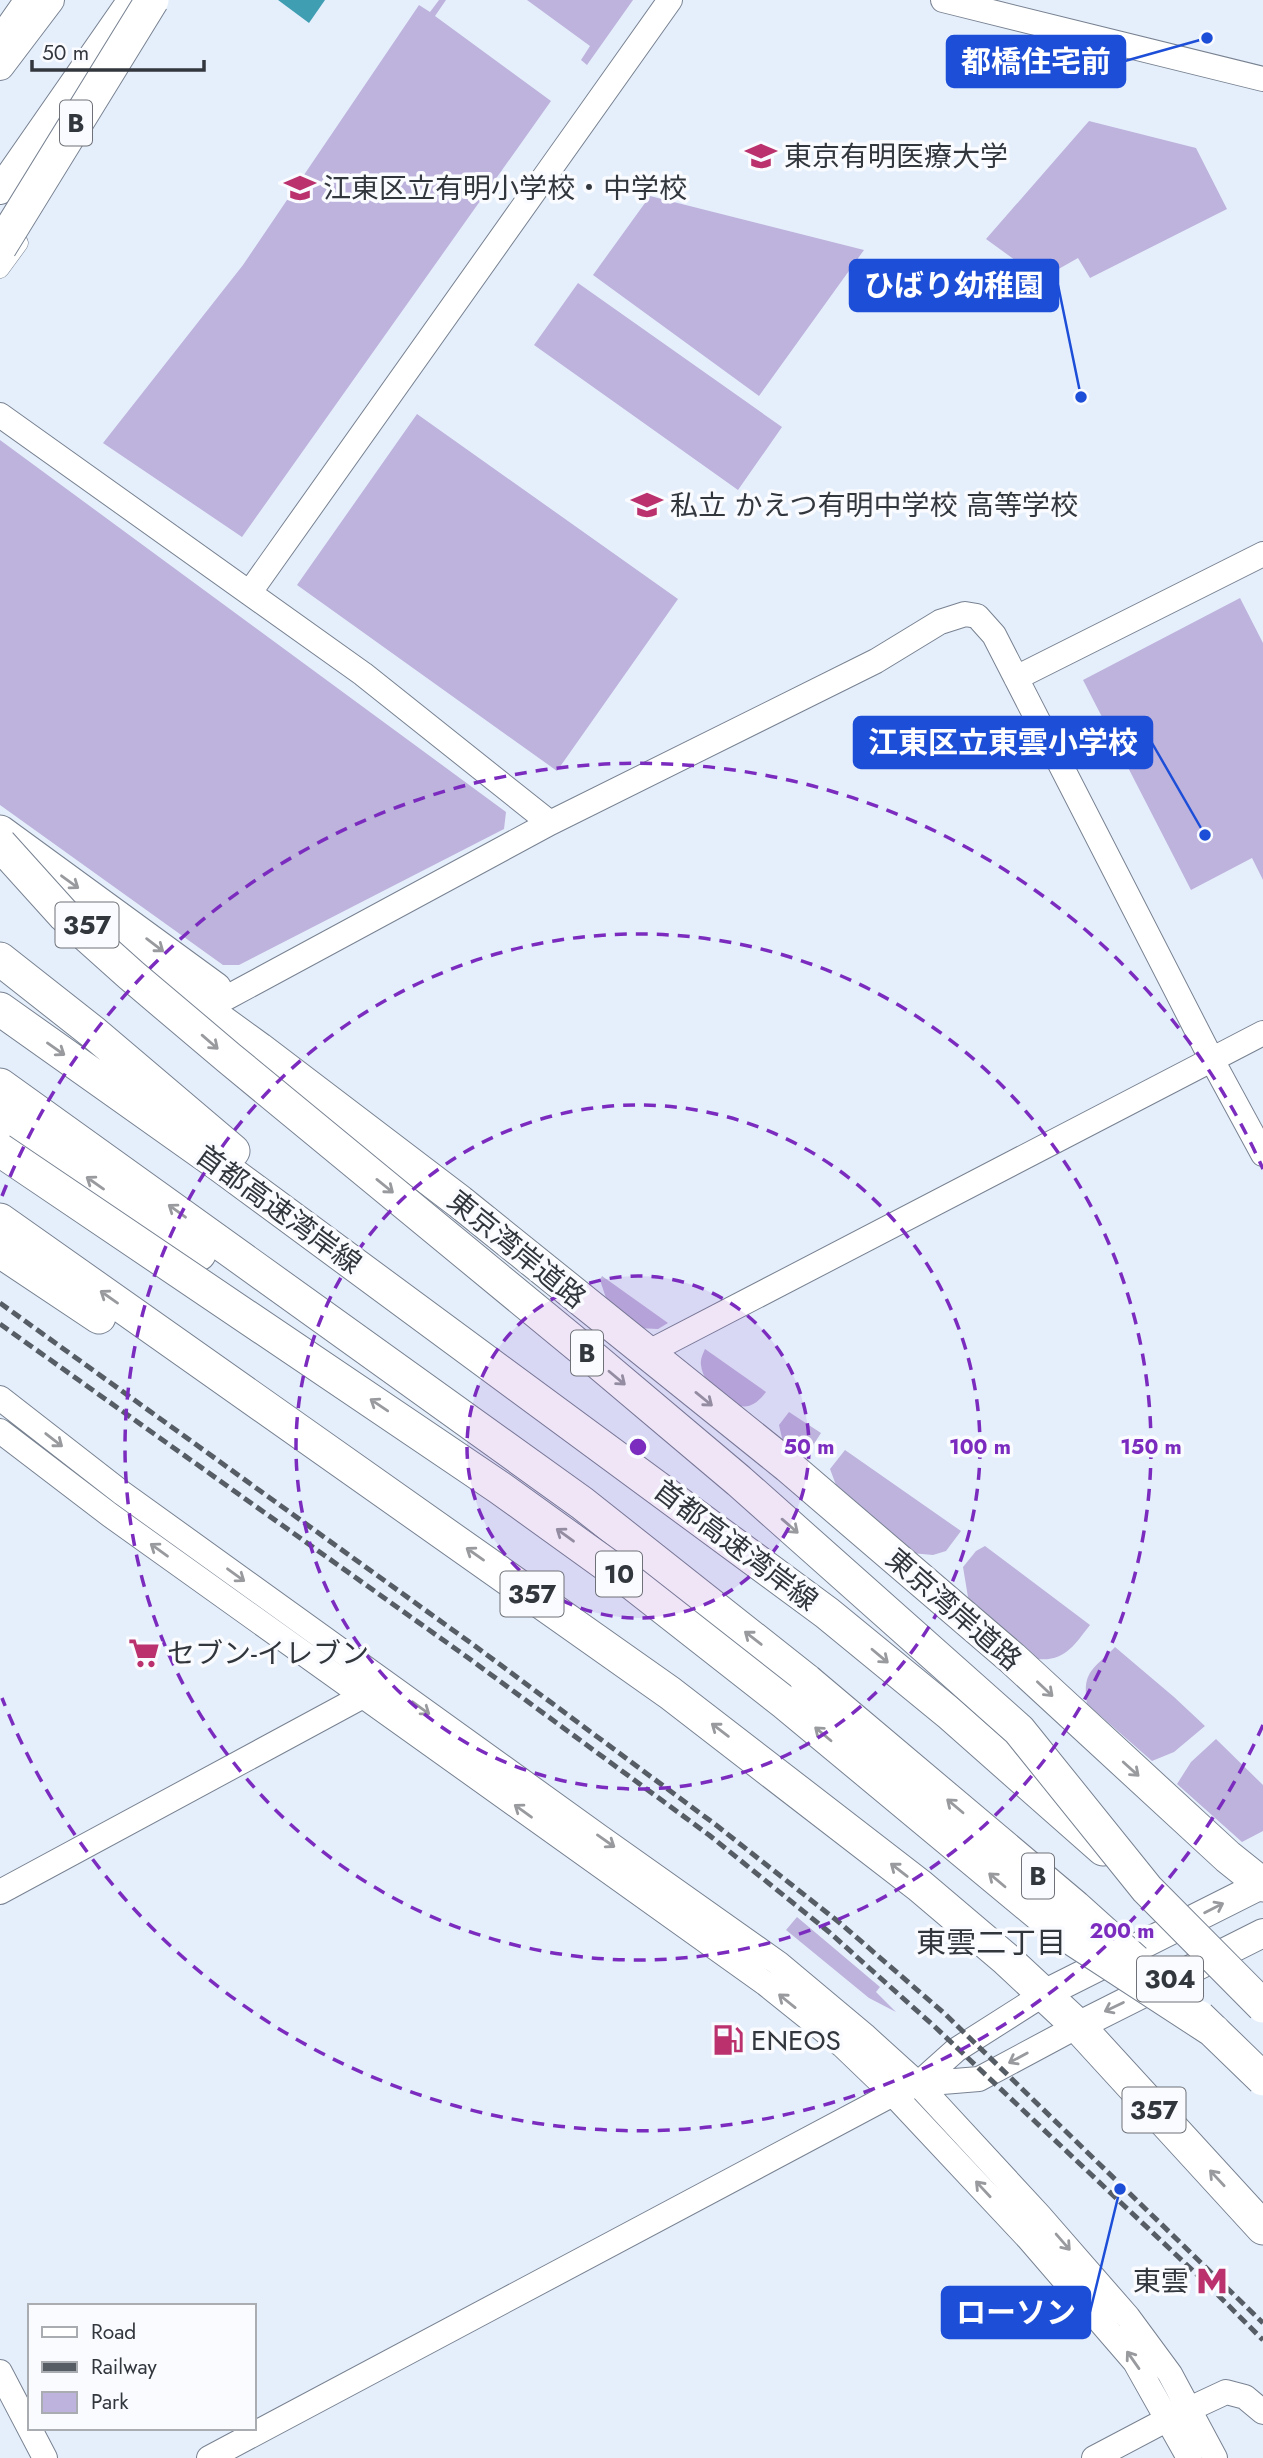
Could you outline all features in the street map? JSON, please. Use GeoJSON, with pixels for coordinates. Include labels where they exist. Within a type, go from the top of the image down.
{"type":"FeatureCollection","features":[{"type":"Feature","properties":{"kind":"highway"},"geometry":{"type":"LineString","coordinates":[[1,52],[22,0]]}},
{"type":"Feature","properties":{"kind":"highway"},"geometry":{"type":"LineString","coordinates":[[1,52],[32,0]]}},
{"type":"Feature","properties":{"kind":"highway","name":"B"},"geometry":{"type":"LineString","coordinates":[[0,203],[145,0]]}},
{"type":"Feature","properties":{"kind":"highway","name":"B"},"geometry":{"type":"LineString","coordinates":[[0,247],[152,0]]}},
{"type":"Feature","properties":{"kind":"highway"},"geometry":{"type":"LineString","coordinates":[[0,832],[226,998],[460,1202]]}},
{"type":"Feature","properties":{"kind":"highway","name":"B"},"geometry":{"type":"LineString","coordinates":[[0,844],[64,915],[131,975],[592,1357],[739,1482],[1019,1730],[1147,1889]]}},
{"type":"Feature","properties":{"kind":"highway","name":"東京湾岸道路"},"geometry":{"type":"LineString","coordinates":[[0,863],[259,1049],[460,1202],[789,1466],[1012,1658],[1228,1857],[1263,1884]]}},
{"type":"Feature","properties":{"kind":"highway"},"geometry":{"type":"LineString","coordinates":[[0,960],[94,1033],[251,1166],[567,1407],[620,1459]]}},
{"type":"Feature","properties":{"kind":"highway","name":"首都高速湾岸線"},"geometry":{"type":"LineString","coordinates":[[0,1009],[217,1163],[827,1613],[948,1713],[1147,1889],[1263,2006]]}},
{"type":"Feature","properties":{"kind":"highway","name":"B"},"geometry":{"type":"LineString","coordinates":[[0,1085],[582,1503],[807,1681],[1075,1907],[1214,2031],[1263,2079]]}},
{"type":"Feature","properties":{"kind":"highway"},"geometry":{"type":"LineString","coordinates":[[0,1117],[169,1234],[582,1503]]}},
{"type":"Feature","properties":{"kind":"highway","name":"10"},"geometry":{"type":"LineString","coordinates":[[0,1150],[544,1519],[632,1583],[785,1703],[1056,1928],[1214,2031]]}},
{"type":"Feature","properties":{"kind":"highway","name":"357"},"geometry":{"type":"LineString","coordinates":[[0,1220],[648,1677],[793,1785],[920,1886],[1077,2026],[1263,2228]]}},
{"type":"Feature","properties":{"kind":"highway","name":"357"},"geometry":{"type":"LineString","coordinates":[[0,1251],[176,1369],[264,1406]]}},
{"type":"Feature","properties":{"kind":"main road"},"geometry":{"type":"LineString","coordinates":[[1,52],[50,0]]}},
{"type":"Feature","properties":{"kind":"main road"},"geometry":{"type":"LineString","coordinates":[[0,190],[133,0]]}},
{"type":"Feature","properties":{"kind":"main road","name":"304"},"geometry":{"type":"LineString","coordinates":[[1044,1994],[1263,1884]]}},
{"type":"Feature","properties":{"kind":"main road","name":"304"},"geometry":{"type":"LineString","coordinates":[[1077,2026],[1263,1933]]}},
{"type":"Feature","properties":{"kind":"street"},"geometry":{"type":"LineString","coordinates":[[0,269],[20,242],[108,71],[133,0]]}},
{"type":"Feature","properties":{"kind":"street"},"geometry":{"type":"LineString","coordinates":[[250,592],[670,0]]}},
{"type":"Feature","properties":{"kind":"street"},"geometry":{"type":"LineString","coordinates":[[943,0],[1263,79]]}},
{"type":"Feature","properties":{"kind":"street"},"geometry":{"type":"LineString","coordinates":[[0,415],[363,674],[551,823]]}},
{"type":"Feature","properties":{"kind":"street"},"geometry":{"type":"LineString","coordinates":[[1016,678],[1263,554]]}},
{"type":"Feature","properties":{"kind":"street"},"geometry":{"type":"LineString","coordinates":[[226,998],[551,823],[876,661],[940,622],[965,614],[977,615],[985,623],[1016,678],[1263,1154]]}},
{"type":"Feature","properties":{"kind":"street"},"geometry":{"type":"LineString","coordinates":[[646,1353],[1263,1033]]}},
{"type":"Feature","properties":{"kind":"street"},"geometry":{"type":"LineString","coordinates":[[0,1398],[133,1501],[778,1963],[864,2035],[918,2084],[1039,2215],[1128,2317],[1170,2374],[1189,2458]]}},
{"type":"Feature","properties":{"kind":"street"},"geometry":{"type":"LineString","coordinates":[[0,1431],[110,1515],[766,1984],[842,2045],[893,2094],[1028,2238],[1124,2347],[1215,2458]]}},
{"type":"Feature","properties":{"kind":"street"},"geometry":{"type":"LineString","coordinates":[[0,1892],[363,1696]]}},
{"type":"Feature","properties":{"kind":"street"},"geometry":{"type":"LineString","coordinates":[[918,2084],[956,2050],[1044,1994]]}},
{"type":"Feature","properties":{"kind":"street"},"geometry":{"type":"LineString","coordinates":[[209,2458],[893,2094],[918,2084],[979,2079],[1077,2026]]}},
{"type":"Feature","properties":{"kind":"street"},"geometry":{"type":"LineString","coordinates":[[0,2372],[28,2426]]}},
{"type":"Feature","properties":{"kind":"street"},"geometry":{"type":"LineString","coordinates":[[1094,2458],[1226,2392],[1245,2397],[1263,2412]]}},
{"type":"Feature","properties":{"kind":"street"},"geometry":{"type":"LineString","coordinates":[[30,2430],[45,2458]]}},
{"type":"Feature","properties":{"kind":"green space"},"geometry":{"type":"Polygon","coordinates":[[[439,0],[446,0],[435,16],[551,101],[242,537],[103,443],[243,265],[419,5],[430,12],[439,0]]]}},
{"type":"Feature","properties":{"kind":"green space"},"geometry":{"type":"Polygon","coordinates":[[[527,0],[633,0],[587,65],[581,60],[590,46],[527,0]]]}},
{"type":"Feature","properties":{"kind":"green space"},"geometry":{"type":"Polygon","coordinates":[[[1089,121],[1196,148],[1227,209],[1090,278],[1078,258],[1041,279],[986,239],[1089,121]]]}},
{"type":"Feature","properties":{"kind":"green space"},"geometry":{"type":"Polygon","coordinates":[[[650,196],[864,250],[759,396],[593,275],[650,196]]]}},
{"type":"Feature","properties":{"kind":"green space"},"geometry":{"type":"Polygon","coordinates":[[[578,283],[782,427],[738,490],[534,345],[578,283]]]}},
{"type":"Feature","properties":{"kind":"green space"},"geometry":{"type":"Polygon","coordinates":[[[417,414],[678,599],[557,771],[297,585],[417,414]]]}},
{"type":"Feature","properties":{"kind":"green space"},"geometry":{"type":"Polygon","coordinates":[[[0,440],[506,812],[504,829],[239,965],[223,965],[0,805],[0,440]]]}},
{"type":"Feature","properties":{"kind":"green space"},"geometry":{"type":"Polygon","coordinates":[[[1240,598],[1263,643],[1263,880],[1252,858],[1191,890],[1083,680],[1240,598]]]}},
{"type":"Feature","properties":{"kind":"green space"},"geometry":{"type":"Polygon","coordinates":[[[602,1276],[668,1323],[658,1329],[637,1328],[609,1307],[600,1280],[602,1276]]]}},
{"type":"Feature","properties":{"kind":"green space"},"geometry":{"type":"Polygon","coordinates":[[[705,1349],[766,1392],[749,1406],[732,1403],[710,1384],[703,1373],[701,1361],[705,1349]]]}},
{"type":"Feature","properties":{"kind":"green space"},"geometry":{"type":"Polygon","coordinates":[[[789,1412],[821,1433],[810,1450],[786,1450],[784,1447],[779,1425],[789,1412]]]}},
{"type":"Feature","properties":{"kind":"green space"},"geometry":{"type":"Polygon","coordinates":[[[845,1450],[961,1531],[946,1551],[933,1555],[911,1553],[839,1493],[830,1469],[845,1450]]]}},
{"type":"Feature","properties":{"kind":"green space"},"geometry":{"type":"Polygon","coordinates":[[[985,1546],[1090,1625],[1068,1651],[1055,1658],[1037,1659],[969,1603],[963,1567],[976,1551],[985,1546]]]}},
{"type":"Feature","properties":{"kind":"green space"},"geometry":{"type":"Polygon","coordinates":[[[1115,1647],[1205,1726],[1174,1752],[1152,1761],[1087,1704],[1088,1678],[1095,1666],[1115,1647]]]}},
{"type":"Feature","properties":{"kind":"green space"},"geometry":{"type":"Polygon","coordinates":[[[1216,1739],[1263,1785],[1263,1831],[1242,1842],[1177,1784],[1191,1762],[1216,1739]]]}},
{"type":"Feature","properties":{"kind":"green space"},"geometry":{"type":"Polygon","coordinates":[[[797,1917],[880,1987],[876,1992],[896,2012],[869,1998],[786,1930],[797,1917]]]}},
{"type":"Feature","properties":{"kind":"water"},"geometry":{"type":"Polygon","coordinates":[[[278,0],[325,0],[309,23],[278,0]]]}},
{"type":"Feature","properties":{"kind":"railway"},"geometry":{"type":"LineString","coordinates":[[0,1303],[475,1646],[716,1825],[840,1923],[945,2014],[1263,2323]]}},
{"type":"Feature","properties":{"kind":"railway"},"geometry":{"type":"LineString","coordinates":[[0,1324],[467,1657],[709,1835],[829,1932],[934,2026],[1263,2340]]}},
{"type":"Feature","properties":{"kind":"place","name":"都橋住宅前"},"geometry":{"type":"Point","coordinates":[1207,38]}},
{"type":"Feature","properties":{"kind":"place","name":"東京有明医療大学"},"geometry":{"type":"Point","coordinates":[761,156]}},
{"type":"Feature","properties":{"kind":"place","name":"江東区立有明小学校・中学校"},"geometry":{"type":"Point","coordinates":[300,188]}},
{"type":"Feature","properties":{"kind":"place","name":"ひばり幼稚園"},"geometry":{"type":"Point","coordinates":[1081,397]}},
{"type":"Feature","properties":{"kind":"place","name":"私立 かえつ有明中学校 高等学校"},"geometry":{"type":"Point","coordinates":[647,505]}},
{"type":"Feature","properties":{"kind":"place","name":"江東区立東雲小学校"},"geometry":{"type":"Point","coordinates":[1205,835]}},
{"type":"Feature","properties":{"kind":"place","name":"セブン-イレブン"},"geometry":{"type":"Point","coordinates":[144,1653]}},
{"type":"Feature","properties":{"kind":"place","name":"ENEOS"},"geometry":{"type":"Point","coordinates":[728,2040]}},
{"type":"Feature","properties":{"kind":"place","name":"ローソン"},"geometry":{"type":"Point","coordinates":[1120,2189]}},
{"type":"Feature","properties":{"kind":"place","name":"東雲"},"geometry":{"type":"Point","coordinates":[1212,2281]}},
{"type":"Feature","properties":{"kind":"district","name":"東雲二丁目"},"geometry":{"type":"Point","coordinates":[991,1943]}}]}
